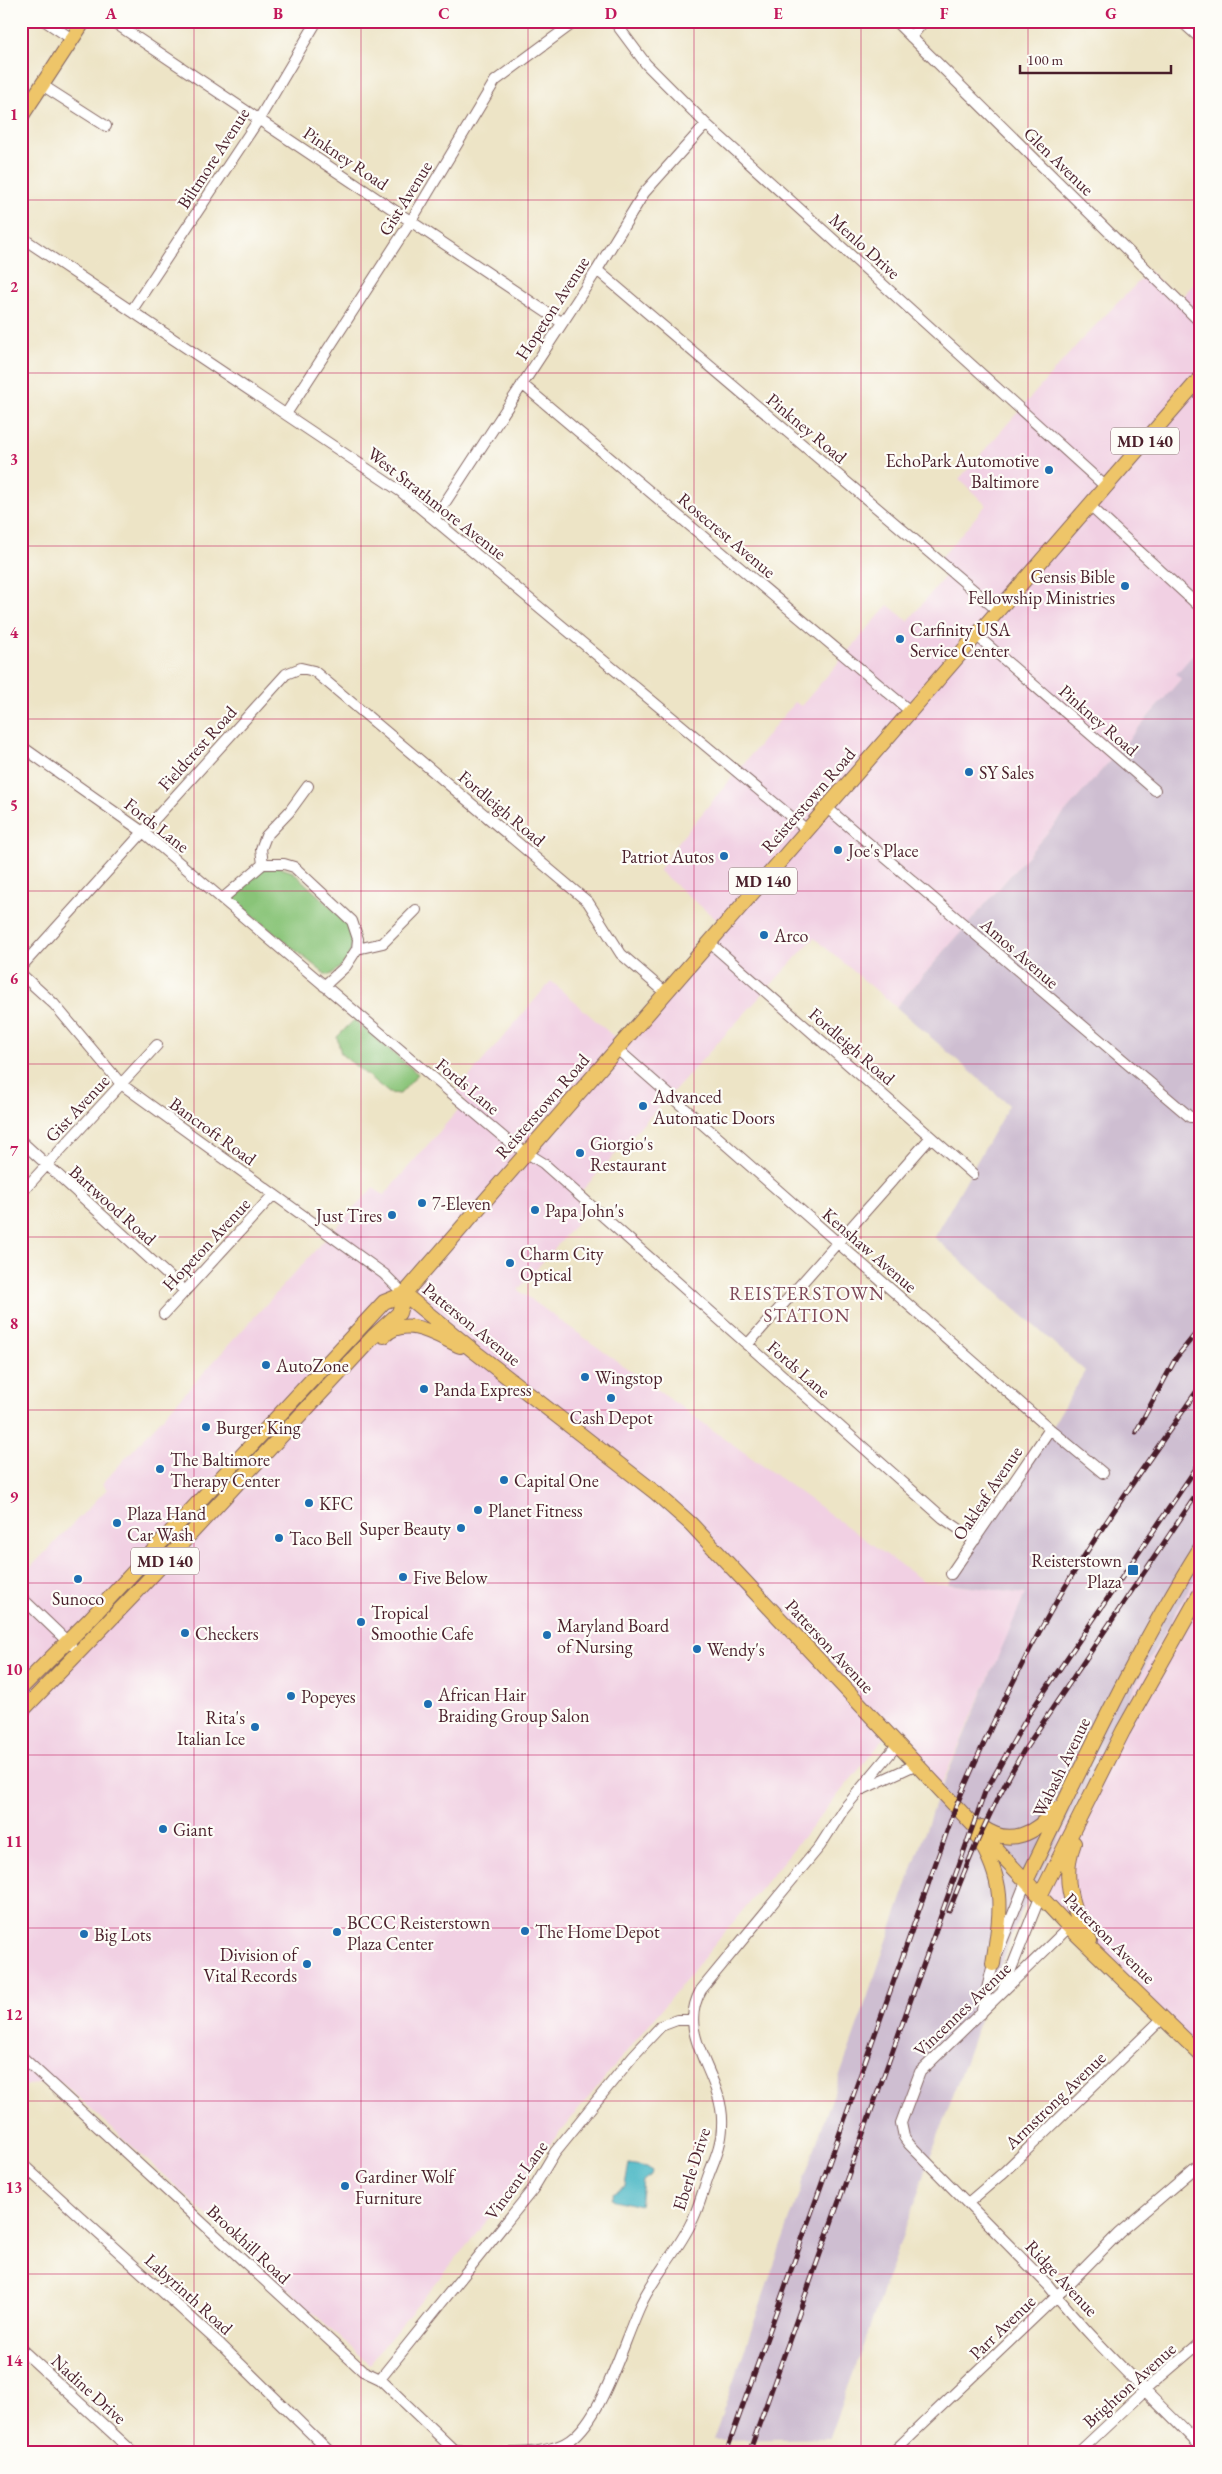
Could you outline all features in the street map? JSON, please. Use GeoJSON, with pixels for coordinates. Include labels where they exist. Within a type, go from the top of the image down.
{"type":"FeatureCollection","features":[{"type":"Feature","properties":{"kind":"main road"},"geometry":{"type":"LineString","coordinates":[[21,117],[84,21]]}},
{"type":"Feature","properties":{"kind":"main road","name":"Reisterstown Road"},"geometry":{"type":"LineString","coordinates":[[21,1712],[188,1537],[373,1337],[399,1313],[404,1294],[1201,377]]}},
{"type":"Feature","properties":{"kind":"main road","name":"Reisterstown Road"},"geometry":{"type":"LineString","coordinates":[[21,1688],[68,1642],[384,1302],[404,1294]]}},
{"type":"Feature","properties":{"kind":"main road","name":"Patterson Avenue"},"geometry":{"type":"LineString","coordinates":[[404,1294],[677,1510],[1027,1879],[1104,1963],[1164,2017],[1201,2055]]}},
{"type":"Feature","properties":{"kind":"main road"},"geometry":{"type":"LineString","coordinates":[[321,1394],[356,1365],[387,1333],[403,1326],[418,1328],[475,1352]]}},
{"type":"Feature","properties":{"kind":"main road"},"geometry":{"type":"LineString","coordinates":[[188,1537],[197,1518],[217,1495],[215,1485]]}},
{"type":"Feature","properties":{"kind":"main road","name":"Wabash Avenue"},"geometry":{"type":"LineString","coordinates":[[1027,1879],[1139,1654],[1201,1547]]}},
{"type":"Feature","properties":{"kind":"main road"},"geometry":{"type":"LineString","coordinates":[[1041,1894],[1096,1785],[1201,1592]]}},
{"type":"Feature","properties":{"kind":"main road"},"geometry":{"type":"LineString","coordinates":[[964,1814],[988,1832],[997,1835],[1024,1835],[1045,1822],[1076,1778]]}},
{"type":"Feature","properties":{"kind":"main road"},"geometry":{"type":"LineString","coordinates":[[1096,1785],[1072,1848],[1067,1867],[1069,1891],[1077,1917],[1104,1963]]}},
{"type":"Feature","properties":{"kind":"main road"},"geometry":{"type":"LineString","coordinates":[[964,1814],[987,1852],[1000,1888],[999,1925],[992,1964]]}},
{"type":"Feature","properties":{"kind":"street"},"geometry":{"type":"LineString","coordinates":[[46,21],[72,39]]}},
{"type":"Feature","properties":{"kind":"street","name":"Pinkney Road"},"geometry":{"type":"LineString","coordinates":[[112,21],[561,322]]}},
{"type":"Feature","properties":{"kind":"street","name":"Biltmore Avenue"},"geometry":{"type":"LineString","coordinates":[[132,310],[259,118],[316,21]]}},
{"type":"Feature","properties":{"kind":"street","name":"Gist Avenue"},"geometry":{"type":"LineString","coordinates":[[286,414],[411,220],[494,81],[576,21]]}},
{"type":"Feature","properties":{"kind":"street","name":"Menlo Drive"},"geometry":{"type":"LineString","coordinates":[[614,21],[646,64],[706,124],[1105,486]]}},
{"type":"Feature","properties":{"kind":"street","name":"Glen Avenue"},"geometry":{"type":"LineString","coordinates":[[895,21],[1201,323]]}},
{"type":"Feature","properties":{"kind":"street"},"geometry":{"type":"LineString","coordinates":[[911,37],[924,21]]}},
{"type":"Feature","properties":{"kind":"street"},"geometry":{"type":"LineString","coordinates":[[1181,21],[1201,39]]}},
{"type":"Feature","properties":{"kind":"street"},"geometry":{"type":"LineString","coordinates":[[42,85],[106,126]]}},
{"type":"Feature","properties":{"kind":"street","name":"Hopeton Avenue"},"geometry":{"type":"LineString","coordinates":[[435,518],[644,193],[706,124]]}},
{"type":"Feature","properties":{"kind":"street","name":"West Strathmore Avenue"},"geometry":{"type":"LineString","coordinates":[[21,237],[376,474],[435,518],[807,830]]}},
{"type":"Feature","properties":{"kind":"street","name":"Pinkney Road"},"geometry":{"type":"LineString","coordinates":[[596,270],[997,610]]}},
{"type":"Feature","properties":{"kind":"street","name":"Rosecrest Avenue"},"geometry":{"type":"LineString","coordinates":[[522,384],[910,711]]}},
{"type":"Feature","properties":{"kind":"street"},"geometry":{"type":"LineString","coordinates":[[1089,505],[1201,608]]}},
{"type":"Feature","properties":{"kind":"street","name":"Pinkney Road"},"geometry":{"type":"LineString","coordinates":[[976,635],[1155,790]]}},
{"type":"Feature","properties":{"kind":"street","name":"Fieldcrest Road"},"geometry":{"type":"LineString","coordinates":[[21,967],[286,674],[301,668]]}},
{"type":"Feature","properties":{"kind":"street","name":"Fordleigh Road"},"geometry":{"type":"LineString","coordinates":[[301,668],[314,671],[588,902],[621,954],[666,993]]}},
{"type":"Feature","properties":{"kind":"street","name":"Fords Lane"},"geometry":{"type":"LineString","coordinates":[[21,746],[143,832],[508,1141],[543,1163],[943,1518],[975,1540]]}},
{"type":"Feature","properties":{"kind":"street"},"geometry":{"type":"LineString","coordinates":[[263,864],[261,849],[266,836],[289,812],[308,786]]}},
{"type":"Feature","properties":{"kind":"street","name":"Amos Avenue"},"geometry":{"type":"LineString","coordinates":[[826,807],[1078,1024],[1190,1117],[1198,1118]]}},
{"type":"Feature","properties":{"kind":"street"},"geometry":{"type":"LineString","coordinates":[[222,899],[263,864],[284,864],[294,867],[352,921],[358,939],[357,948],[346,966],[324,986]]}},
{"type":"Feature","properties":{"kind":"street"},"geometry":{"type":"LineString","coordinates":[[357,948],[383,943],[416,910]]}},
{"type":"Feature","properties":{"kind":"street","name":"Fordleigh Road"},"geometry":{"type":"LineString","coordinates":[[709,942],[973,1174]]}},
{"type":"Feature","properties":{"kind":"street","name":"Bancroft Road"},"geometry":{"type":"LineString","coordinates":[[21,974],[54,1004],[121,1084],[384,1274],[404,1294]]}},
{"type":"Feature","properties":{"kind":"street","name":"Gist Avenue"},"geometry":{"type":"LineString","coordinates":[[21,1193],[157,1045]]}},
{"type":"Feature","properties":{"kind":"street","name":"Kenshaw Avenue"},"geometry":{"type":"LineString","coordinates":[[617,1048],[837,1243],[1103,1473]]}},
{"type":"Feature","properties":{"kind":"street"},"geometry":{"type":"LineString","coordinates":[[747,1345],[932,1137]]}},
{"type":"Feature","properties":{"kind":"street","name":"Bartwood Road"},"geometry":{"type":"LineString","coordinates":[[21,1141],[46,1166],[185,1291]]}},
{"type":"Feature","properties":{"kind":"street","name":"Hopeton Avenue"},"geometry":{"type":"LineString","coordinates":[[164,1314],[273,1195]]}},
{"type":"Feature","properties":{"kind":"street","name":"Oakleaf Avenue"},"geometry":{"type":"LineString","coordinates":[[951,1574],[1050,1429]]}},
{"type":"Feature","properties":{"kind":"street"},"geometry":{"type":"LineString","coordinates":[[21,1597],[79,1653]]}},
{"type":"Feature","properties":{"kind":"street","name":"Eberle Drive"},"geometry":{"type":"LineString","coordinates":[[455,2451],[526,2451],[558,2446],[569,2441],[584,2428],[595,2412],[642,2302],[691,2223],[720,2144],[723,2114],[720,2097],[696,2041],[692,2020],[693,2008],[701,1990],[820,1846],[843,1810],[898,1745]]}},
{"type":"Feature","properties":{"kind":"street","name":"Eberle Drive"},"geometry":{"type":"LineString","coordinates":[[859,1790],[917,1764]]}},
{"type":"Feature","properties":{"kind":"street","name":"Wabash Avenue"},"geometry":{"type":"LineString","coordinates":[[981,2015],[992,1964],[1027,1879]]}},
{"type":"Feature","properties":{"kind":"street"},"geometry":{"type":"LineString","coordinates":[[1001,1995],[1041,1894]]}},
{"type":"Feature","properties":{"kind":"street","name":"Vincennes Avenue"},"geometry":{"type":"LineString","coordinates":[[901,2130],[902,2116],[920,2072],[1070,1927]]}},
{"type":"Feature","properties":{"kind":"street","name":"Armstrong Avenue"},"geometry":{"type":"LineString","coordinates":[[968,2203],[1004,2172],[1164,2017]]}},
{"type":"Feature","properties":{"kind":"street","name":"Vincent Lane"},"geometry":{"type":"LineString","coordinates":[[380,2379],[533,2189],[556,2152],[633,2056],[662,2026],[677,2020],[692,2020]]}},
{"type":"Feature","properties":{"kind":"street","name":"Brookhill Road"},"geometry":{"type":"LineString","coordinates":[[21,2056],[362,2371],[380,2379],[455,2451]]}},
{"type":"Feature","properties":{"kind":"street","name":"Ridge Avenue"},"geometry":{"type":"LineString","coordinates":[[901,2130],[909,2144],[968,2203],[1201,2447]]}},
{"type":"Feature","properties":{"kind":"street","name":"Labyrinth Road"},"geometry":{"type":"LineString","coordinates":[[21,2163],[220,2344],[331,2453]]}},
{"type":"Feature","properties":{"kind":"street","name":"Parr Avenue"},"geometry":{"type":"LineString","coordinates":[[892,2453],[1057,2296],[1119,2233],[1201,2163]]}},
{"type":"Feature","properties":{"kind":"street"},"geometry":{"type":"LineString","coordinates":[[21,2182],[31,2172]]}},
{"type":"Feature","properties":{"kind":"street","name":"Brighton Avenue"},"geometry":{"type":"LineString","coordinates":[[1078,2453],[1145,2390],[1201,2342]]}},
{"type":"Feature","properties":{"kind":"street","name":"Nadine Drive"},"geometry":{"type":"LineString","coordinates":[[21,2349],[134,2453]]}},
{"type":"Feature","properties":{"kind":"shaded area"},"geometry":{"type":"Polygon","coordinates":[[[1149,271],[1179,300],[1201,276],[1201,600],[1198,603],[1201,605],[1201,646],[1177,674],[1182,678],[896,1007],[814,938],[577,1196],[593,1204],[518,1290],[923,1581],[1026,1594],[940,1788],[889,1733],[369,2364],[62,2082],[28,2085],[21,2089],[21,1577],[107,1489],[102,1484],[373,1188],[384,1195],[466,1101],[456,1092],[551,981],[621,1043],[724,926],[659,871],[679,841],[795,702],[801,706],[888,605],[908,621],[950,570],[939,560],[986,505],[959,479],[1083,338],[1149,271]]]}},
{"type":"Feature","properties":{"kind":"shaded area"},"geometry":{"type":"Polygon","coordinates":[[[1201,646],[1201,1568],[1144,1669],[1020,1915],[987,2000],[830,2438],[713,2440],[935,1803],[1025,1594],[948,1584],[1050,1430],[1085,1371],[934,1237],[1009,1105],[896,1007],[1181,679],[1176,674],[1201,646]]]}},
{"type":"Feature","properties":{"kind":"shaded area"},"geometry":{"type":"Polygon","coordinates":[[[1201,1568],[1201,2063],[1035,1888],[1144,1669],[1201,1568]]]}},
{"type":"Feature","properties":{"kind":"green space"},"geometry":{"type":"Polygon","coordinates":[[[275,866],[293,872],[352,927],[352,943],[349,955],[342,965],[330,975],[325,974],[228,896],[262,870],[275,866]]]}},
{"type":"Feature","properties":{"kind":"green space"},"geometry":{"type":"Polygon","coordinates":[[[354,1020],[418,1074],[400,1094],[389,1093],[341,1054],[337,1037],[354,1020]]]}},
{"type":"Feature","properties":{"kind":"water"},"geometry":{"type":"Polygon","coordinates":[[[629,2164],[647,2167],[652,2171],[651,2175],[643,2181],[640,2206],[611,2199],[613,2193],[625,2186],[629,2164]]]}},
{"type":"Feature","properties":{"kind":"railway"},"geometry":{"type":"LineString","coordinates":[[1136,1432],[1176,1358],[1201,1327]]}},
{"type":"Feature","properties":{"kind":"railway"},"geometry":{"type":"LineString","coordinates":[[726,2453],[956,1806],[969,1775],[1012,1685],[1059,1597],[1106,1522],[1201,1385]]}},
{"type":"Feature","properties":{"kind":"railway"},"geometry":{"type":"LineString","coordinates":[[749,2453],[985,1792],[1029,1714],[1201,1461]]}},
{"type":"Feature","properties":{"kind":"railway"},"geometry":{"type":"LineString","coordinates":[[949,1911],[982,1830],[1023,1752],[1201,1488]]}},
{"type":"Feature","properties":{"kind":"place","name":"EchoPark Automotive Baltimore"},"geometry":{"type":"Point","coordinates":[1049,470]}},
{"type":"Feature","properties":{"kind":"place","name":"Gensis Bible Fellowship Ministries"},"geometry":{"type":"Point","coordinates":[1125,586]}},
{"type":"Feature","properties":{"kind":"place","name":"Carfinity USA Service Center"},"geometry":{"type":"Point","coordinates":[900,639]}},
{"type":"Feature","properties":{"kind":"place","name":"SY Sales"},"geometry":{"type":"Point","coordinates":[969,772]}},
{"type":"Feature","properties":{"kind":"place","name":"Joe's Place"},"geometry":{"type":"Point","coordinates":[838,850]}},
{"type":"Feature","properties":{"kind":"place","name":"Patriot Autos"},"geometry":{"type":"Point","coordinates":[724,856]}},
{"type":"Feature","properties":{"kind":"place","name":"Arco"},"geometry":{"type":"Point","coordinates":[764,935]}},
{"type":"Feature","properties":{"kind":"place","name":"Advanced Automatic Doors"},"geometry":{"type":"Point","coordinates":[643,1106]}},
{"type":"Feature","properties":{"kind":"place","name":"Giorgio's Restaurant"},"geometry":{"type":"Point","coordinates":[580,1153]}},
{"type":"Feature","properties":{"kind":"place","name":"7-Eleven"},"geometry":{"type":"Point","coordinates":[422,1203]}},
{"type":"Feature","properties":{"kind":"place","name":"Papa John's"},"geometry":{"type":"Point","coordinates":[535,1210]}},
{"type":"Feature","properties":{"kind":"place","name":"Just Tires"},"geometry":{"type":"Point","coordinates":[392,1215]}},
{"type":"Feature","properties":{"kind":"place","name":"Charm City Optical"},"geometry":{"type":"Point","coordinates":[510,1263]}},
{"type":"Feature","properties":{"kind":"place","name":"AutoZone"},"geometry":{"type":"Point","coordinates":[266,1365]}},
{"type":"Feature","properties":{"kind":"place","name":"Wingstop"},"geometry":{"type":"Point","coordinates":[585,1377]}},
{"type":"Feature","properties":{"kind":"place","name":"Panda Express"},"geometry":{"type":"Point","coordinates":[424,1389]}},
{"type":"Feature","properties":{"kind":"place","name":"Cash Depot"},"geometry":{"type":"Point","coordinates":[611,1398]}},
{"type":"Feature","properties":{"kind":"place","name":"Burger King"},"geometry":{"type":"Point","coordinates":[206,1427]}},
{"type":"Feature","properties":{"kind":"place","name":"The Baltimore Therapy Center"},"geometry":{"type":"Point","coordinates":[160,1469]}},
{"type":"Feature","properties":{"kind":"place","name":"Capital One"},"geometry":{"type":"Point","coordinates":[504,1480]}},
{"type":"Feature","properties":{"kind":"place","name":"KFC"},"geometry":{"type":"Point","coordinates":[309,1503]}},
{"type":"Feature","properties":{"kind":"place","name":"Planet Fitness"},"geometry":{"type":"Point","coordinates":[478,1510]}},
{"type":"Feature","properties":{"kind":"place","name":"Plaza Hand Car Wash"},"geometry":{"type":"Point","coordinates":[117,1523]}},
{"type":"Feature","properties":{"kind":"place","name":"Super Beauty"},"geometry":{"type":"Point","coordinates":[461,1528]}},
{"type":"Feature","properties":{"kind":"place","name":"Taco Bell"},"geometry":{"type":"Point","coordinates":[279,1538]}},
{"type":"Feature","properties":{"kind":"place","name":"Reisterstown Plaza"},"geometry":{"type":"Point","coordinates":[1133,1570]}},
{"type":"Feature","properties":{"kind":"place","name":"Five Below"},"geometry":{"type":"Point","coordinates":[403,1577]}},
{"type":"Feature","properties":{"kind":"place","name":"Sunoco"},"geometry":{"type":"Point","coordinates":[78,1579]}},
{"type":"Feature","properties":{"kind":"place","name":"Tropical Smoothie Cafe"},"geometry":{"type":"Point","coordinates":[361,1622]}},
{"type":"Feature","properties":{"kind":"place","name":"Checkers"},"geometry":{"type":"Point","coordinates":[185,1633]}},
{"type":"Feature","properties":{"kind":"place","name":"Maryland Board of Nursing"},"geometry":{"type":"Point","coordinates":[547,1635]}},
{"type":"Feature","properties":{"kind":"place","name":"Wendy's"},"geometry":{"type":"Point","coordinates":[697,1649]}},
{"type":"Feature","properties":{"kind":"place","name":"Popeyes"},"geometry":{"type":"Point","coordinates":[291,1696]}},
{"type":"Feature","properties":{"kind":"place","name":"African Hair Braiding Group Salon"},"geometry":{"type":"Point","coordinates":[428,1704]}},
{"type":"Feature","properties":{"kind":"place","name":"Rita's Italian Ice"},"geometry":{"type":"Point","coordinates":[255,1727]}},
{"type":"Feature","properties":{"kind":"place","name":"Giant"},"geometry":{"type":"Point","coordinates":[163,1829]}},
{"type":"Feature","properties":{"kind":"place","name":"The Home Depot"},"geometry":{"type":"Point","coordinates":[525,1931]}},
{"type":"Feature","properties":{"kind":"place","name":"BCCC Reisterstown Plaza Center"},"geometry":{"type":"Point","coordinates":[337,1932]}},
{"type":"Feature","properties":{"kind":"place","name":"Big Lots"},"geometry":{"type":"Point","coordinates":[84,1934]}},
{"type":"Feature","properties":{"kind":"place","name":"Division of Vital Records"},"geometry":{"type":"Point","coordinates":[307,1964]}},
{"type":"Feature","properties":{"kind":"place","name":"Gardiner Wolf Furniture"},"geometry":{"type":"Point","coordinates":[345,2186]}},
{"type":"Feature","properties":{"kind":"district","name":"REISTERSTOWN STATION"},"geometry":{"type":"Point","coordinates":[807,1304]}}]}
